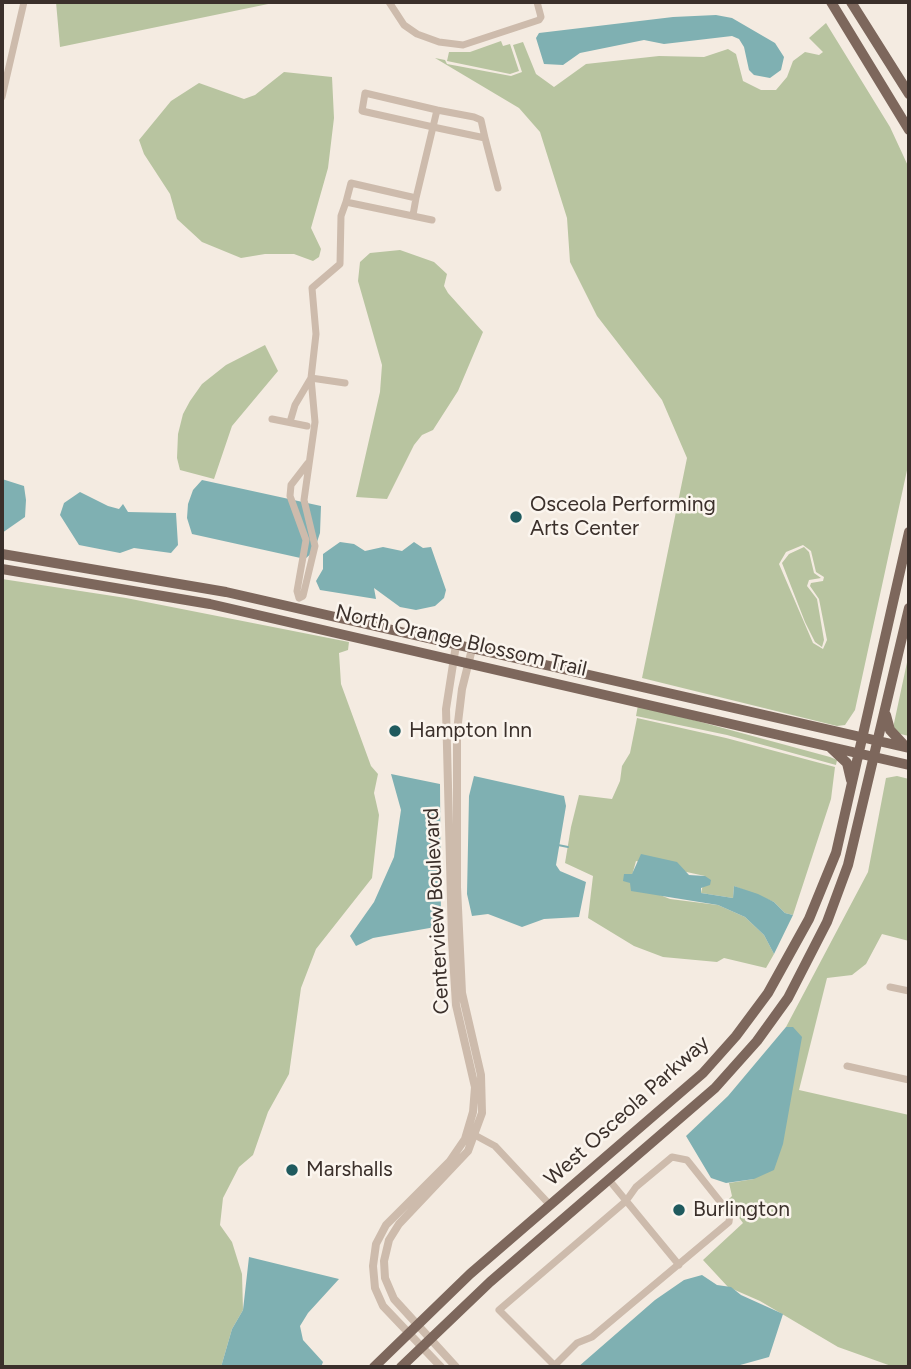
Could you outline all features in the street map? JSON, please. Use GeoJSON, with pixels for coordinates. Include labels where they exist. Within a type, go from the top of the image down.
{"type":"FeatureCollection","features":[{"type":"Feature","properties":{"kind":"main road"},"geometry":{"type":"LineString","coordinates":[[831,2],[909,130]]}},
{"type":"Feature","properties":{"kind":"main road"},"geometry":{"type":"LineString","coordinates":[[851,2],[909,93]]}},
{"type":"Feature","properties":{"kind":"main road","name":"West Osceola Parkway"},"geometry":{"type":"LineString","coordinates":[[374,1367],[415,1325],[681,1094],[720,1054],[753,1014],[797,943],[822,891],[836,853],[909,532]]}},
{"type":"Feature","properties":{"kind":"main road","name":"North Orange Blossom Trail"},"geometry":{"type":"LineString","coordinates":[[2,554],[78,565],[293,607],[908,747]]}},
{"type":"Feature","properties":{"kind":"main road"},"geometry":{"type":"LineString","coordinates":[[2,569],[25,565],[36,559]]}},
{"type":"Feature","properties":{"kind":"main road"},"geometry":{"type":"LineString","coordinates":[[38,574],[38,569],[44,566],[78,565]]}},
{"type":"Feature","properties":{"kind":"main road","name":"North Orange Blossom Trail"},"geometry":{"type":"LineString","coordinates":[[2,569],[150,592],[268,617],[909,765]]}},
{"type":"Feature","properties":{"kind":"main road"},"geometry":{"type":"LineString","coordinates":[[268,617],[283,615],[293,607]]}},
{"type":"Feature","properties":{"kind":"main road","name":"West Osceola Parkway"},"geometry":{"type":"LineString","coordinates":[[401,1367],[424,1343],[715,1088],[757,1041],[788,998],[816,946],[838,895],[909,608]]}},
{"type":"Feature","properties":{"kind":"main road"},"geometry":{"type":"LineString","coordinates":[[885,708],[890,730],[908,747]]}},
{"type":"Feature","properties":{"kind":"main road"},"geometry":{"type":"LineString","coordinates":[[830,747],[847,763],[851,790]]}},
{"type":"Feature","properties":{"kind":"street"},"geometry":{"type":"LineString","coordinates":[[2,97],[23,2]]}},
{"type":"Feature","properties":{"kind":"street"},"geometry":{"type":"LineString","coordinates":[[389,2],[404,24],[417,34],[439,42],[463,45],[539,20],[541,17],[537,2]]}},
{"type":"Feature","properties":{"kind":"street"},"geometry":{"type":"LineString","coordinates":[[485,138],[362,111],[365,93],[481,120],[498,188]]}},
{"type":"Feature","properties":{"kind":"street"},"geometry":{"type":"LineString","coordinates":[[413,215],[437,110]]}},
{"type":"Feature","properties":{"kind":"street"},"geometry":{"type":"LineString","coordinates":[[308,463],[291,485],[290,496],[306,540],[297,591],[299,598],[303,596],[315,545],[305,503],[315,422],[311,377],[316,334],[312,288],[340,264],[341,216],[351,183],[416,198]]}},
{"type":"Feature","properties":{"kind":"street"},"geometry":{"type":"LineString","coordinates":[[346,202],[432,220]]}},
{"type":"Feature","properties":{"kind":"street"},"geometry":{"type":"LineString","coordinates":[[311,377],[345,383]]}},
{"type":"Feature","properties":{"kind":"street"},"geometry":{"type":"LineString","coordinates":[[290,422],[295,405],[311,377]]}},
{"type":"Feature","properties":{"kind":"street"},"geometry":{"type":"LineString","coordinates":[[272,419],[307,426]]}},
{"type":"Feature","properties":{"kind":"street"},"geometry":{"type":"LineString","coordinates":[[295,481],[301,480],[307,486]]}},
{"type":"Feature","properties":{"kind":"street"},"geometry":{"type":"LineString","coordinates":[[295,506],[302,507],[305,503]]}},
{"type":"Feature","properties":{"kind":"street","name":"Centerview Boulevard"},"geometry":{"type":"LineString","coordinates":[[386,1247],[399,1224],[461,1161],[472,1133],[475,1087],[460,1004],[453,760],[446,709],[456,645]]}},
{"type":"Feature","properties":{"kind":"street","name":"Centerview Boulevard"},"geometry":{"type":"LineString","coordinates":[[453,760],[460,701],[472,649]]}},
{"type":"Feature","properties":{"kind":"street"},"geometry":{"type":"LineString","coordinates":[[890,987],[909,991]]}},
{"type":"Feature","properties":{"kind":"street"},"geometry":{"type":"LineString","coordinates":[[847,1066],[909,1080]]}},
{"type":"Feature","properties":{"kind":"street"},"geometry":{"type":"LineString","coordinates":[[472,1133],[495,1146],[550,1205]]}},
{"type":"Feature","properties":{"kind":"street","name":"Centerview Boulevard"},"geometry":{"type":"LineString","coordinates":[[376,1244],[392,1218],[450,1161],[472,1133]]}},
{"type":"Feature","properties":{"kind":"street"},"geometry":{"type":"LineString","coordinates":[[672,1157],[687,1160],[732,1218],[725,1227],[592,1338],[577,1343],[554,1366],[499,1310],[626,1201],[636,1187],[672,1157]]}},
{"type":"Feature","properties":{"kind":"street"},"geometry":{"type":"LineString","coordinates":[[609,1180],[679,1265]]}},
{"type":"Feature","properties":{"kind":"street"},"geometry":{"type":"LineString","coordinates":[[441,1367],[424,1343],[415,1325],[388,1286],[384,1270],[386,1247],[376,1244],[373,1266],[375,1288],[389,1315],[407,1333],[424,1343],[456,1367]]}},
{"type":"Feature","properties":{"kind":"green space"},"geometry":{"type":"Polygon","coordinates":[[[56,2],[272,2],[273,3],[60,47],[56,2]]]}},
{"type":"Feature","properties":{"kind":"green space"},"geometry":{"type":"Polygon","coordinates":[[[826,23],[890,127],[909,168],[909,461],[855,710],[845,725],[837,726],[642,678],[687,458],[662,400],[597,316],[570,262],[567,218],[540,132],[519,108],[435,58],[445,60],[447,64],[511,76],[522,72],[513,45],[523,42],[536,74],[554,87],[586,64],[659,56],[704,57],[728,49],[736,54],[743,81],[761,90],[776,90],[787,77],[793,61],[805,52],[819,55],[823,52],[809,38],[826,23]],[[803,545],[786,552],[779,564],[813,643],[823,649],[827,640],[819,599],[810,586],[811,583],[823,581],[824,577],[816,572],[811,551],[803,545]]]}},
{"type":"Feature","properties":{"kind":"green space"},"geometry":{"type":"Polygon","coordinates":[[[501,41],[503,46],[510,44],[519,71],[510,74],[447,61],[449,52],[470,52],[501,41]]]}},
{"type":"Feature","properties":{"kind":"green space"},"geometry":{"type":"Polygon","coordinates":[[[284,72],[332,77],[334,118],[328,168],[311,228],[321,249],[319,257],[313,261],[294,254],[265,254],[241,258],[202,242],[177,219],[170,194],[144,154],[139,140],[171,101],[199,83],[244,99],[255,95],[284,72]]]}},
{"type":"Feature","properties":{"kind":"green space"},"geometry":{"type":"Polygon","coordinates":[[[400,250],[434,262],[447,274],[444,286],[448,293],[483,332],[458,391],[433,430],[422,435],[414,445],[387,499],[356,497],[380,392],[382,365],[358,281],[360,262],[370,253],[400,250]]]}},
{"type":"Feature","properties":{"kind":"green space"},"geometry":{"type":"Polygon","coordinates":[[[265,345],[278,371],[232,426],[214,479],[180,470],[177,458],[178,434],[183,414],[190,401],[202,384],[226,365],[265,345]]]}},
{"type":"Feature","properties":{"kind":"green space"},"geometry":{"type":"Polygon","coordinates":[[[804,547],[809,552],[814,573],[821,578],[809,580],[807,586],[817,599],[824,640],[822,647],[815,642],[805,622],[782,563],[789,554],[804,547]]]}},
{"type":"Feature","properties":{"kind":"green space"},"geometry":{"type":"Polygon","coordinates":[[[2,579],[126,598],[349,642],[348,650],[339,653],[341,684],[371,766],[378,774],[374,793],[379,815],[372,878],[316,949],[301,988],[289,1074],[268,1112],[253,1155],[239,1167],[223,1198],[220,1225],[232,1242],[242,1274],[243,1310],[232,1329],[221,1367],[2,1367],[2,579]]]}},
{"type":"Feature","properties":{"kind":"green space"},"geometry":{"type":"Polygon","coordinates":[[[909,653],[909,736],[896,733],[893,728],[909,653]]]}},
{"type":"Feature","properties":{"kind":"green space"},"geometry":{"type":"Polygon","coordinates":[[[638,705],[830,757],[837,760],[836,765],[727,735],[636,716],[638,705]]]}},
{"type":"Feature","properties":{"kind":"green space"},"geometry":{"type":"Polygon","coordinates":[[[637,718],[835,767],[831,799],[793,915],[785,913],[774,902],[734,886],[733,898],[701,893],[705,876],[636,861],[630,883],[670,899],[718,905],[745,917],[764,935],[774,954],[766,968],[724,958],[717,962],[663,957],[634,946],[588,918],[593,876],[565,863],[571,827],[579,795],[612,799],[620,781],[622,766],[630,753],[637,718]]]}},
{"type":"Feature","properties":{"kind":"green space"},"geometry":{"type":"Polygon","coordinates":[[[897,776],[909,779],[909,941],[882,934],[866,964],[852,975],[827,978],[799,1090],[909,1115],[909,1367],[894,1367],[838,1347],[760,1301],[728,1287],[703,1260],[743,1223],[727,1201],[732,1196],[729,1183],[754,1179],[793,1027],[786,1027],[868,872],[886,778],[897,776]]]}},
{"type":"Feature","properties":{"kind":"water"},"geometry":{"type":"Polygon","coordinates":[[[716,15],[732,18],[775,43],[784,57],[781,70],[770,78],[754,75],[749,70],[744,47],[739,39],[732,36],[664,44],[644,40],[580,53],[563,65],[544,64],[536,38],[539,33],[673,17],[716,15]]]}},
{"type":"Feature","properties":{"kind":"water"},"geometry":{"type":"Polygon","coordinates":[[[2,479],[24,486],[26,500],[25,517],[2,533],[2,479]]]}},
{"type":"Feature","properties":{"kind":"water"},"geometry":{"type":"Polygon","coordinates":[[[202,480],[321,506],[320,533],[314,551],[305,559],[192,534],[187,518],[188,504],[193,490],[202,480]]]}},
{"type":"Feature","properties":{"kind":"water"},"geometry":{"type":"Polygon","coordinates":[[[80,492],[108,506],[119,509],[123,504],[128,512],[176,513],[178,545],[171,553],[134,548],[120,553],[79,545],[60,515],[64,503],[80,492]]]}},
{"type":"Feature","properties":{"kind":"water"},"geometry":{"type":"Polygon","coordinates":[[[340,542],[354,544],[365,551],[383,547],[402,551],[414,542],[423,548],[431,547],[446,590],[444,598],[435,606],[416,610],[400,607],[374,588],[376,599],[320,590],[316,581],[323,569],[323,554],[340,542]]]}},
{"type":"Feature","properties":{"kind":"water"},"geometry":{"type":"Polygon","coordinates":[[[391,774],[440,784],[441,926],[373,938],[356,946],[350,936],[374,902],[394,857],[401,810],[391,774]]]}},
{"type":"Feature","properties":{"kind":"water"},"geometry":{"type":"Polygon","coordinates":[[[474,776],[564,796],[566,806],[556,865],[560,871],[586,882],[579,917],[544,919],[522,927],[488,914],[472,916],[467,894],[469,796],[474,776]]]}},
{"type":"Feature","properties":{"kind":"water"},"geometry":{"type":"Polygon","coordinates":[[[641,854],[677,862],[689,875],[705,876],[711,880],[710,885],[701,888],[701,893],[733,898],[734,886],[758,894],[774,902],[785,913],[793,915],[774,954],[764,935],[745,917],[718,905],[631,891],[630,883],[623,881],[624,874],[632,874],[641,854]]]}},
{"type":"Feature","properties":{"kind":"water"},"geometry":{"type":"Polygon","coordinates":[[[786,1027],[793,1027],[802,1037],[783,1144],[774,1170],[754,1179],[726,1183],[711,1178],[686,1136],[728,1096],[786,1027]]]}},
{"type":"Feature","properties":{"kind":"water"},"geometry":{"type":"Polygon","coordinates":[[[249,1257],[339,1279],[308,1313],[300,1326],[303,1340],[323,1362],[321,1367],[221,1367],[232,1329],[243,1310],[249,1257]]]}},
{"type":"Feature","properties":{"kind":"water"},"geometry":{"type":"Polygon","coordinates":[[[702,1275],[717,1285],[731,1287],[741,1295],[783,1314],[769,1357],[733,1367],[578,1367],[655,1300],[684,1280],[702,1275]]]}},
{"type":"Feature","properties":{"kind":"waterway"},"geometry":{"type":"LineString","coordinates":[[558,845],[568,847]]}},
{"type":"Feature","properties":{"kind":"place","name":"Osceola Performing Arts Center"},"geometry":{"type":"Point","coordinates":[516,517]}},
{"type":"Feature","properties":{"kind":"place","name":"Hampton Inn"},"geometry":{"type":"Point","coordinates":[395,731]}},
{"type":"Feature","properties":{"kind":"place","name":"Marshalls"},"geometry":{"type":"Point","coordinates":[292,1170]}},
{"type":"Feature","properties":{"kind":"place","name":"Burlington"},"geometry":{"type":"Point","coordinates":[679,1210]}}]}
